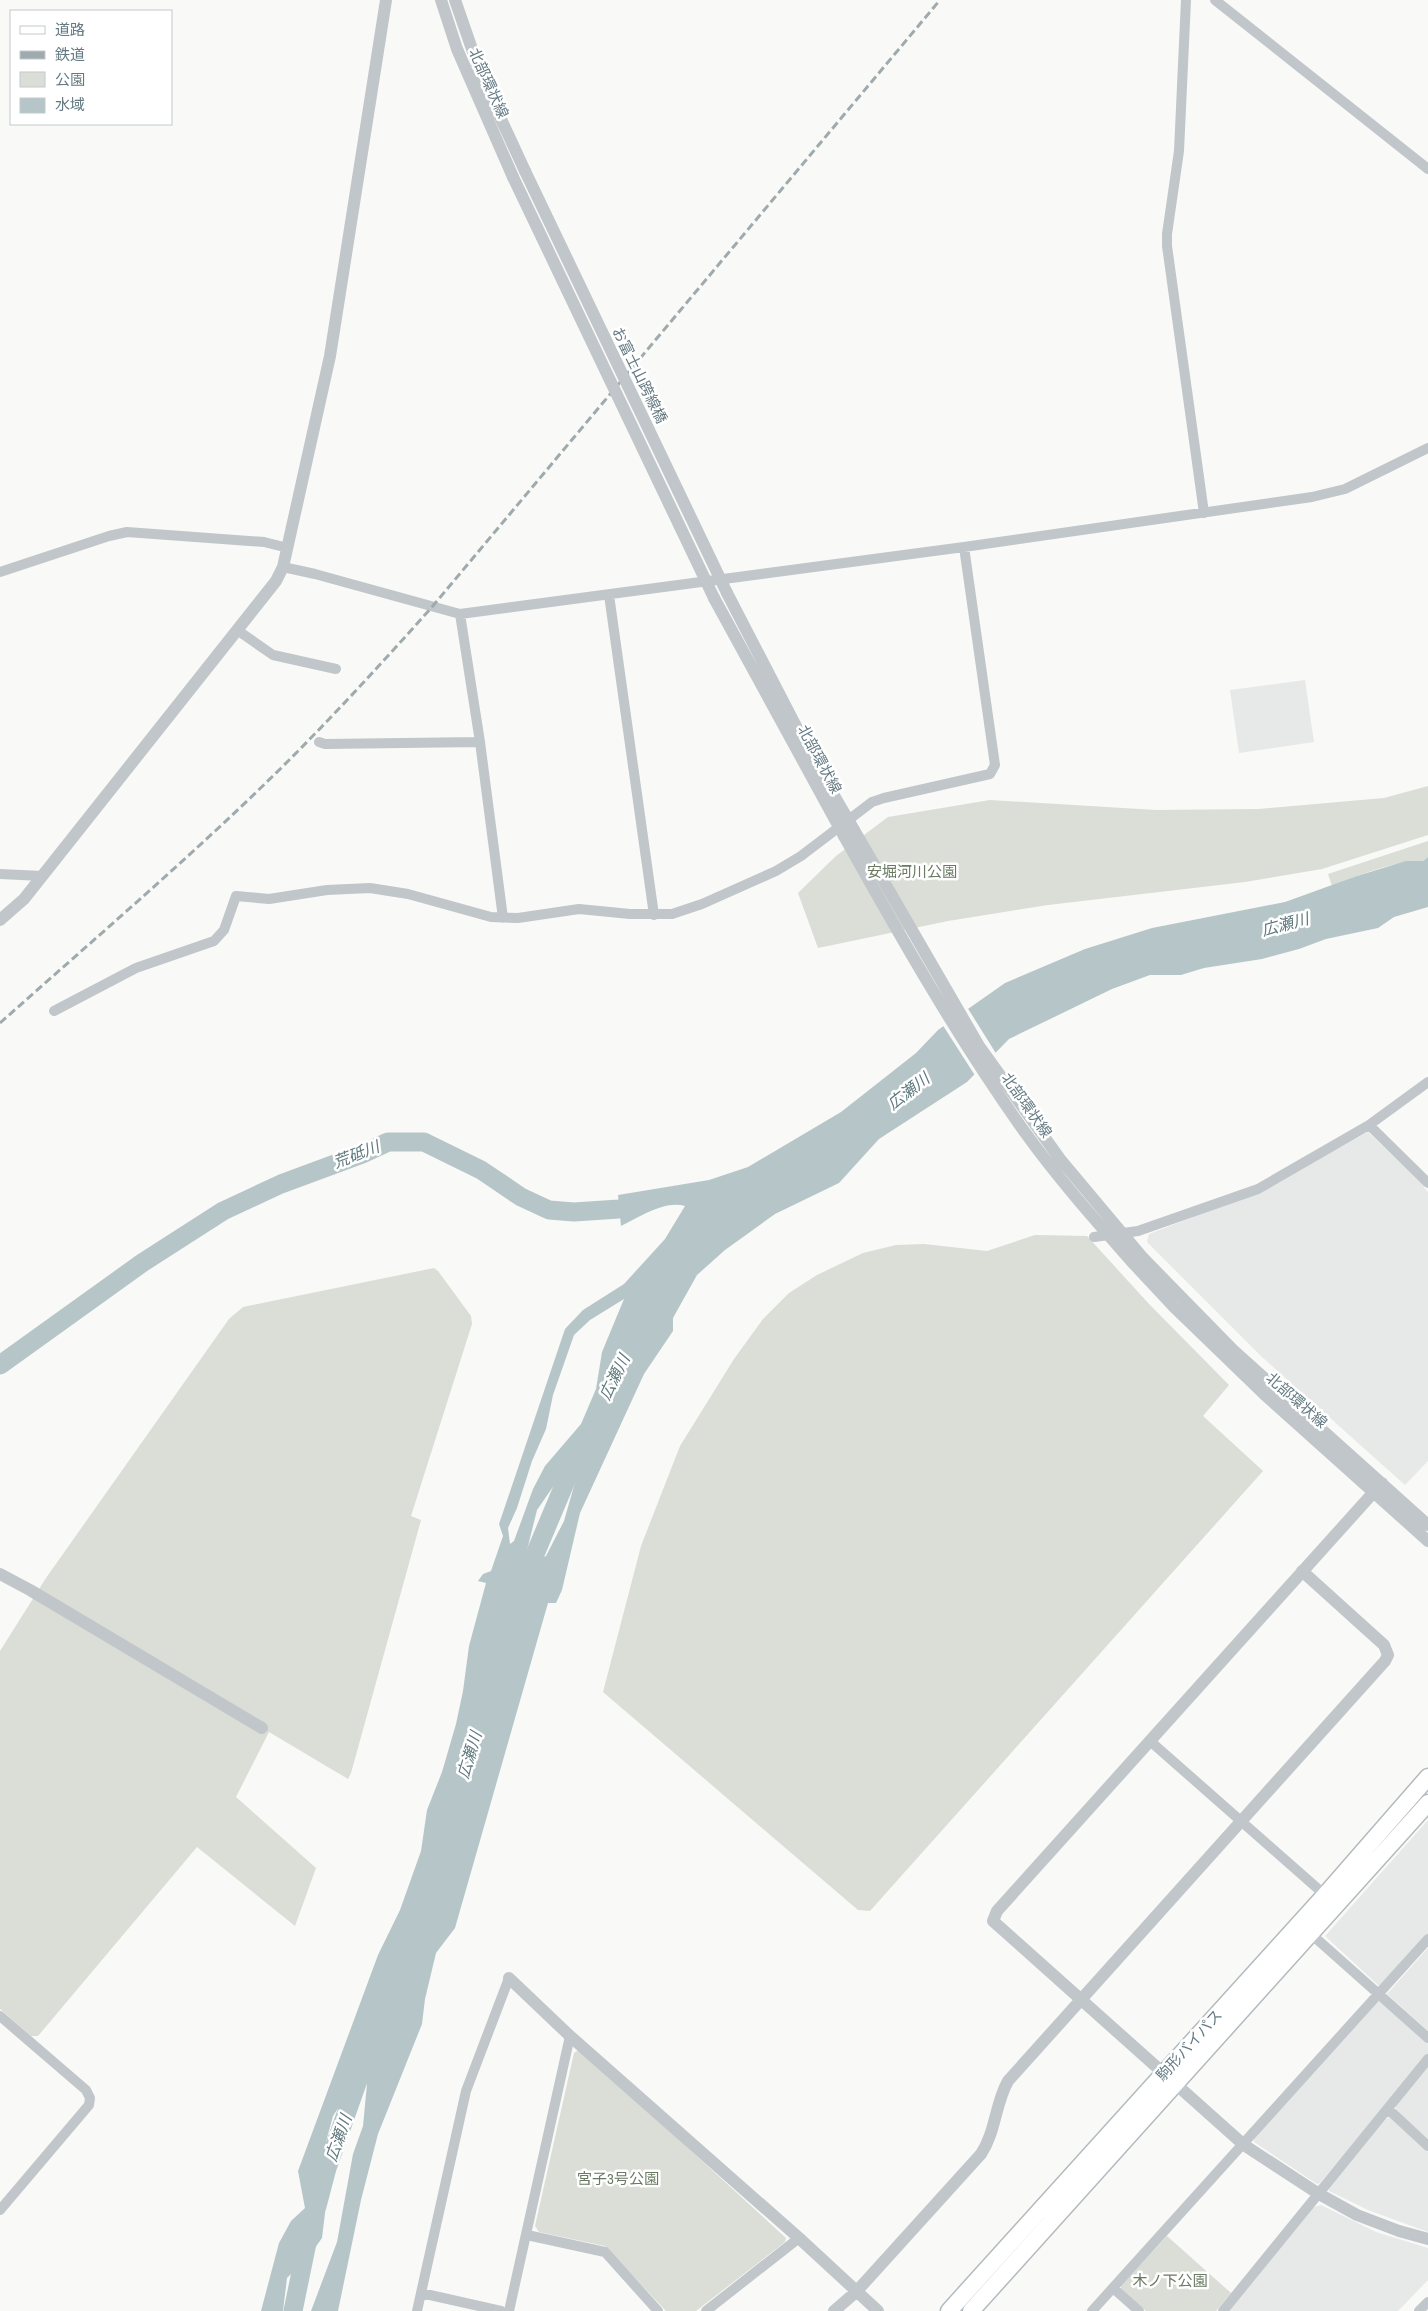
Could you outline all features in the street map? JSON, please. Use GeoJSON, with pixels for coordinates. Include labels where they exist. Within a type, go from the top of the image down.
{"type":"FeatureCollection","features":[{"type":"Feature","properties":{"kind":"main road","name":"駒形バイパス"},"geometry":{"type":"LineString","coordinates":[[971,2311],[1325,1895],[1428,1777]]}},
{"type":"Feature","properties":{"kind":"main road","name":"駒形バイパス"},"geometry":{"type":"LineString","coordinates":[[949,2311],[1310,1933],[1428,1802]]}},
{"type":"Feature","properties":{"kind":"street"},"geometry":{"type":"LineString","coordinates":[[0,920],[24,899],[276,581],[283,567],[329,361],[386,0]]}},
{"type":"Feature","properties":{"kind":"street","name":"北部環状線"},"geometry":{"type":"LineString","coordinates":[[441,0],[457,49],[513,177]]}},
{"type":"Feature","properties":{"kind":"street","name":"北部環状線"},"geometry":{"type":"LineString","coordinates":[[454,0],[482,78],[525,171]]}},
{"type":"Feature","properties":{"kind":"street"},"geometry":{"type":"LineString","coordinates":[[1186,0],[1179,151],[1167,234],[1167,246],[1204,514]]}},
{"type":"Feature","properties":{"kind":"street"},"geometry":{"type":"LineString","coordinates":[[1215,0],[1428,169]]}},
{"type":"Feature","properties":{"kind":"street","name":"お富士山跨線橋"},"geometry":{"type":"LineString","coordinates":[[525,171],[727,593]]}},
{"type":"Feature","properties":{"kind":"street","name":"お富士山跨線橋"},"geometry":{"type":"LineString","coordinates":[[513,177],[714,598]]}},
{"type":"Feature","properties":{"kind":"street"},"geometry":{"type":"LineString","coordinates":[[283,567],[316,574],[460,614],[1204,514],[1329,494],[1362,482],[1428,448]]}},
{"type":"Feature","properties":{"kind":"street"},"geometry":{"type":"LineString","coordinates":[[0,572],[109,536],[127,532],[264,542],[288,548]]}},
{"type":"Feature","properties":{"kind":"street"},"geometry":{"type":"LineString","coordinates":[[54,1011],[136,968],[214,941],[224,930],[236,896],[269,899],[328,890],[378,888],[408,894],[476,914],[503,918],[518,918],[579,909],[654,915],[684,910],[744,887],[801,856],[846,828],[872,802],[990,774],[994,769],[964,547]]}},
{"type":"Feature","properties":{"kind":"street","name":"北部環状線"},"geometry":{"type":"LineString","coordinates":[[727,593],[814,761],[846,828]]}},
{"type":"Feature","properties":{"kind":"street"},"geometry":{"type":"LineString","coordinates":[[609,595],[654,915]]}},
{"type":"Feature","properties":{"kind":"street","name":"北部環状線"},"geometry":{"type":"LineString","coordinates":[[714,598],[846,828],[958,1010],[994,1067],[1060,1159],[1138,1260],[1378,1487],[1428,1541]]}},
{"type":"Feature","properties":{"kind":"street"},"geometry":{"type":"LineString","coordinates":[[460,614],[480,742],[503,918]]}},
{"type":"Feature","properties":{"kind":"street"},"geometry":{"type":"LineString","coordinates":[[237,630],[273,655],[336,669]]}},
{"type":"Feature","properties":{"kind":"street"},"geometry":{"type":"LineString","coordinates":[[319,742],[324,744],[480,742]]}},
{"type":"Feature","properties":{"kind":"street"},"geometry":{"type":"LineString","coordinates":[[0,874],[42,876]]}},
{"type":"Feature","properties":{"kind":"street"},"geometry":{"type":"LineString","coordinates":[[1094,1237],[1138,1231],[1258,1189],[1369,1125],[1428,1082]]}},
{"type":"Feature","properties":{"kind":"street"},"geometry":{"type":"LineString","coordinates":[[1369,1125],[1428,1184]]}},
{"type":"Feature","properties":{"kind":"street"},"geometry":{"type":"LineString","coordinates":[[1378,1487],[1150,1740],[994,1916],[993,1921],[1244,2145],[1319,2194],[1357,2215],[1399,2231],[1428,2239]]}},
{"type":"Feature","properties":{"kind":"street","name":"北部環状線"},"geometry":{"type":"LineString","coordinates":[[1378,1487],[1428,1525]]}},
{"type":"Feature","properties":{"kind":"street"},"geometry":{"type":"LineString","coordinates":[[834,2311],[856,2292],[981,2154],[992,2133],[1000,2097],[1008,2081],[1387,1658],[1387,1650],[1384,1645],[1302,1571]]}},
{"type":"Feature","properties":{"kind":"street"},"geometry":{"type":"LineString","coordinates":[[0,1574],[262,1728]]}},
{"type":"Feature","properties":{"kind":"street"},"geometry":{"type":"LineString","coordinates":[[1150,1740],[1325,1895]]}},
{"type":"Feature","properties":{"kind":"street"},"geometry":{"type":"LineString","coordinates":[[1310,1933],[1380,1992],[1428,2038]]}},
{"type":"Feature","properties":{"kind":"street"},"geometry":{"type":"LineString","coordinates":[[1092,2311],[1244,2145],[1428,1939]]}},
{"type":"Feature","properties":{"kind":"street"},"geometry":{"type":"LineString","coordinates":[[417,2311],[466,2091],[509,1978],[570,2036],[799,2238],[878,2311]]}},
{"type":"Feature","properties":{"kind":"street"},"geometry":{"type":"LineString","coordinates":[[0,2016],[86,2090],[90,2098],[89,2105],[0,2210]]}},
{"type":"Feature","properties":{"kind":"street"},"geometry":{"type":"LineString","coordinates":[[509,2311],[570,2036]]}},
{"type":"Feature","properties":{"kind":"street"},"geometry":{"type":"LineString","coordinates":[[1223,2311],[1428,2059]]}},
{"type":"Feature","properties":{"kind":"street"},"geometry":{"type":"LineString","coordinates":[[1388,2109],[1428,2146]]}},
{"type":"Feature","properties":{"kind":"street"},"geometry":{"type":"LineString","coordinates":[[527,2235],[605,2252],[658,2311]]}},
{"type":"Feature","properties":{"kind":"street"},"geometry":{"type":"LineString","coordinates":[[706,2311],[799,2238]]}},
{"type":"Feature","properties":{"kind":"street"},"geometry":{"type":"LineString","coordinates":[[1113,2288],[1138,2311]]}},
{"type":"Feature","properties":{"kind":"street"},"geometry":{"type":"LineString","coordinates":[[421,2293],[500,2311]]}},
{"type":"Feature","properties":{"kind":"street"},"geometry":{"type":"LineString","coordinates":[[1419,2311],[1428,2302]]}},
{"type":"Feature","properties":{"kind":"shaded area"},"geometry":{"type":"Polygon","coordinates":[[[1305,680],[1314,742],[1239,753],[1230,690],[1305,680]]]}},
{"type":"Feature","properties":{"kind":"shaded area"},"geometry":{"type":"Polygon","coordinates":[[[1368,1132],[1424,1185],[1428,1192],[1428,1461],[1405,1485],[1262,1357],[1147,1242],[1149,1234],[1256,1193],[1368,1132]]]}},
{"type":"Feature","properties":{"kind":"shaded area"},"geometry":{"type":"Polygon","coordinates":[[[1428,1820],[1428,1935],[1379,1986],[1325,1936],[1428,1820]]]}},
{"type":"Feature","properties":{"kind":"shaded area"},"geometry":{"type":"Polygon","coordinates":[[[1428,1948],[1428,2031],[1387,1994],[1428,1948]]]}},
{"type":"Feature","properties":{"kind":"shaded area"},"geometry":{"type":"Polygon","coordinates":[[[1375,2002],[1382,2002],[1428,2044],[1428,2054],[1320,2183],[1317,2184],[1254,2142],[1254,2137],[1375,2002]]]}},
{"type":"Feature","properties":{"kind":"shaded area"},"geometry":{"type":"Polygon","coordinates":[[[1428,2066],[1428,2139],[1396,2111],[1396,2106],[1428,2066]]]}},
{"type":"Feature","properties":{"kind":"shaded area"},"geometry":{"type":"Polygon","coordinates":[[[1390,2117],[1428,2152],[1428,2232],[1368,2210],[1329,2191],[1329,2187],[1386,2119],[1390,2117]]]}},
{"type":"Feature","properties":{"kind":"shaded area"},"geometry":{"type":"Polygon","coordinates":[[[1321,2205],[1376,2232],[1428,2248],[1428,2280],[1398,2311],[1229,2311],[1314,2207],[1321,2205]]]}},
{"type":"Feature","properties":{"kind":"green space","name":"安堀河川公園"},"geometry":{"type":"Polygon","coordinates":[[[1428,786],[1428,835],[1322,869],[1245,882],[1048,905],[948,921],[818,948],[798,893],[836,856],[888,817],[990,800],[1156,810],[1259,809],[1384,798],[1428,786]]]}},
{"type":"Feature","properties":{"kind":"green space"},"geometry":{"type":"Polygon","coordinates":[[[1428,841],[1428,857],[1423,861],[1389,866],[1332,886],[1328,874],[1428,841]]]}},
{"type":"Feature","properties":{"kind":"green space"},"geometry":{"type":"Polygon","coordinates":[[[1035,1235],[1087,1236],[1149,1304],[1229,1385],[1203,1416],[1263,1471],[870,1911],[858,1910],[603,1692],[641,1546],[680,1446],[734,1359],[763,1319],[789,1293],[817,1275],[863,1253],[896,1245],[924,1244],[987,1251],[1035,1235]]]}},
{"type":"Feature","properties":{"kind":"green space"},"geometry":{"type":"Polygon","coordinates":[[[434,1268],[471,1316],[472,1324],[411,1516],[421,1520],[351,1773],[348,1779],[269,1732],[236,1797],[316,1868],[295,1926],[197,1847],[38,2036],[31,2036],[0,2009],[0,1651],[46,1578],[229,1319],[243,1307],[434,1268]]]}},
{"type":"Feature","properties":{"kind":"green space","name":"宮子3号公園"},"geometry":{"type":"Polygon","coordinates":[[[580,2049],[786,2238],[785,2242],[696,2311],[666,2311],[605,2246],[539,2232],[535,2226],[574,2053],[580,2049]]]}},
{"type":"Feature","properties":{"kind":"green space","name":"木ノ下公園"},"geometry":{"type":"Polygon","coordinates":[[[1167,2236],[1231,2293],[1216,2311],[1146,2311],[1121,2289],[1121,2286],[1167,2236]]]}},
{"type":"Feature","properties":{"kind":"water"},"geometry":{"type":"Polygon","coordinates":[[[1428,857],[1428,907],[1394,917],[1378,928],[1326,939],[1262,959],[1204,968],[1181,975],[1150,975],[1112,989],[1009,1039],[967,1082],[879,1139],[839,1183],[775,1214],[725,1250],[697,1275],[673,1318],[673,1331],[644,1374],[580,1513],[562,1590],[556,1603],[548,1603],[455,1928],[436,1953],[425,1999],[422,2024],[378,2134],[361,2200],[338,2311],[311,2311],[337,2242],[353,2154],[363,2126],[367,2084],[360,2075],[333,2116],[327,2138],[322,2162],[326,2205],[322,2238],[310,2255],[287,2278],[283,2311],[261,2311],[279,2243],[291,2221],[305,2208],[298,2171],[378,1955],[400,1910],[421,1851],[427,1810],[442,1772],[456,1724],[469,1646],[486,1583],[478,1581],[483,1574],[491,1571],[503,1536],[499,1524],[565,1329],[583,1310],[624,1284],[665,1239],[685,1206],[669,1205],[661,1207],[621,1226],[618,1195],[709,1180],[748,1167],[841,1112],[916,1053],[938,1030],[1005,983],[1085,949],[1152,928],[1285,902],[1357,876],[1406,861],[1423,861],[1428,857]],[[624,1299],[590,1320],[574,1335],[553,1395],[546,1429],[532,1461],[517,1508],[508,1528],[510,1544],[514,1541],[533,1489],[545,1466],[581,1424],[596,1389],[602,1352],[624,1299]],[[584,1451],[575,1455],[537,1510],[525,1558],[532,1561],[546,1556],[564,1521],[584,1451]]]}},
{"type":"Feature","properties":{"kind":"pier"},"geometry":{"type":"Polygon","coordinates":[[[967,1007],[997,1055],[976,1077],[942,1024],[967,1007]]]}},
{"type":"Feature","properties":{"kind":"waterway","name":"荒砥川"},"geometry":{"type":"LineString","coordinates":[[0,1365],[142,1263],[223,1211],[281,1184],[362,1154],[388,1142],[424,1142],[481,1170],[521,1197],[549,1210],[574,1212],[619,1209],[643,1202]]}},
{"type":"Feature","properties":{"kind":"waterway","name":"広瀬川"},"geometry":{"type":"LineString","coordinates":[[522,1585],[586,1433]]}},
{"type":"Feature","properties":{"kind":"waterway","name":"広瀬川"},"geometry":{"type":"LineString","coordinates":[[317,2206],[327,2168],[368,2052]]}},
{"type":"Feature","properties":{"kind":"waterway","name":"広瀬川"},"geometry":{"type":"LineString","coordinates":[[293,2311],[308,2238]]}},
{"type":"Feature","properties":{"kind":"railway"},"geometry":{"type":"LineString","coordinates":[[0,1023],[173,870],[241,807],[315,734],[374,671],[432,607],[940,0]]}}]}
